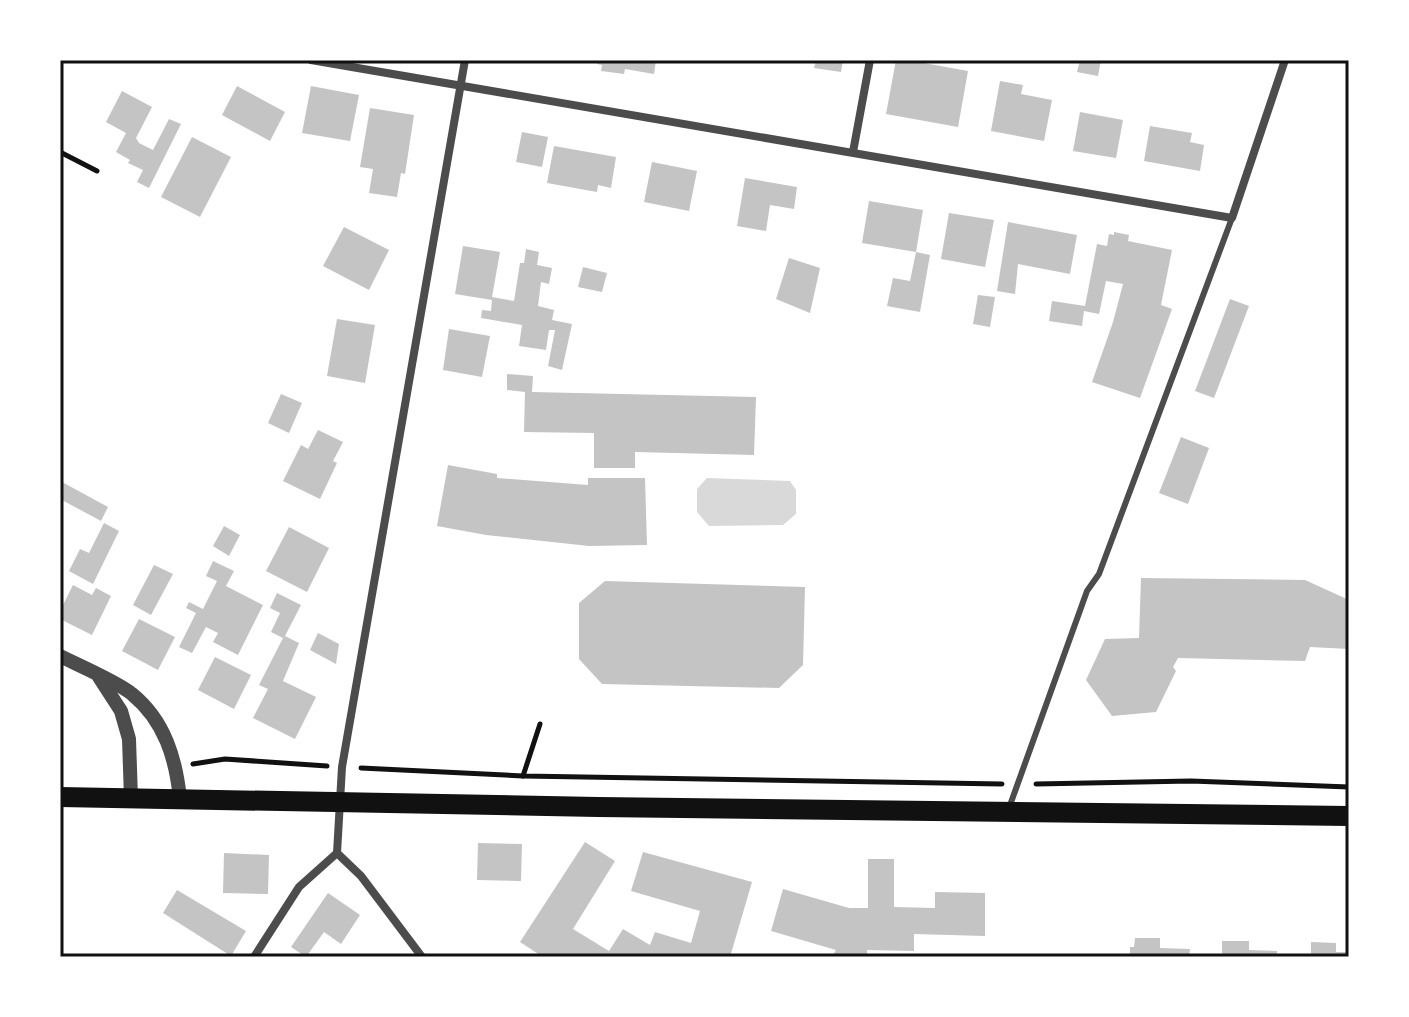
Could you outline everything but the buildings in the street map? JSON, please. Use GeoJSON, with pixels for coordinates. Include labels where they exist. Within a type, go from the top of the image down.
{"type":"FeatureCollection","features":[{"type":"Feature","properties":{"kind":"main road"},"geometry":{"type":"LineString","coordinates":[[60,797],[1349,816]]}},
{"type":"Feature","properties":{"kind":"street"},"geometry":{"type":"LineString","coordinates":[[311,60],[1232,218],[1285,60]]}},
{"type":"Feature","properties":{"kind":"street"},"geometry":{"type":"LineString","coordinates":[[254,957],[299,887],[337,853],[342,767],[465,60]]}},
{"type":"Feature","properties":{"kind":"street"},"geometry":{"type":"LineString","coordinates":[[853,152],[870,60]]}},
{"type":"Feature","properties":{"kind":"street"},"geometry":{"type":"LineString","coordinates":[[60,656],[131,693],[158,724],[176,767],[180,799]]}},
{"type":"Feature","properties":{"kind":"street"},"geometry":{"type":"LineString","coordinates":[[99,677],[121,711],[129,739],[131,798]]}},
{"type":"Feature","properties":{"kind":"street"},"geometry":{"type":"LineString","coordinates":[[337,853],[361,876],[422,957]]}},
{"type":"Feature","properties":{"kind":"lane"},"geometry":{"type":"LineString","coordinates":[[1008,812],[1087,591],[1105,560],[1232,218]]}},
{"type":"Feature","properties":{"kind":"path"},"geometry":{"type":"LineString","coordinates":[[60,152],[97,171]]}},
{"type":"Feature","properties":{"kind":"path"},"geometry":{"type":"LineString","coordinates":[[523,776],[540,724]]}},
{"type":"Feature","properties":{"kind":"path"},"geometry":{"type":"LineString","coordinates":[[176,767],[225,759],[523,776],[1018,784],[1191,781],[1349,787]]}},
{"type":"Feature","properties":{"kind":"shaded area"},"geometry":{"type":"Polygon","coordinates":[[[707,478],[790,481],[796,490],[796,514],[783,525],[709,526],[697,512],[697,489],[707,478]]]}}]}
